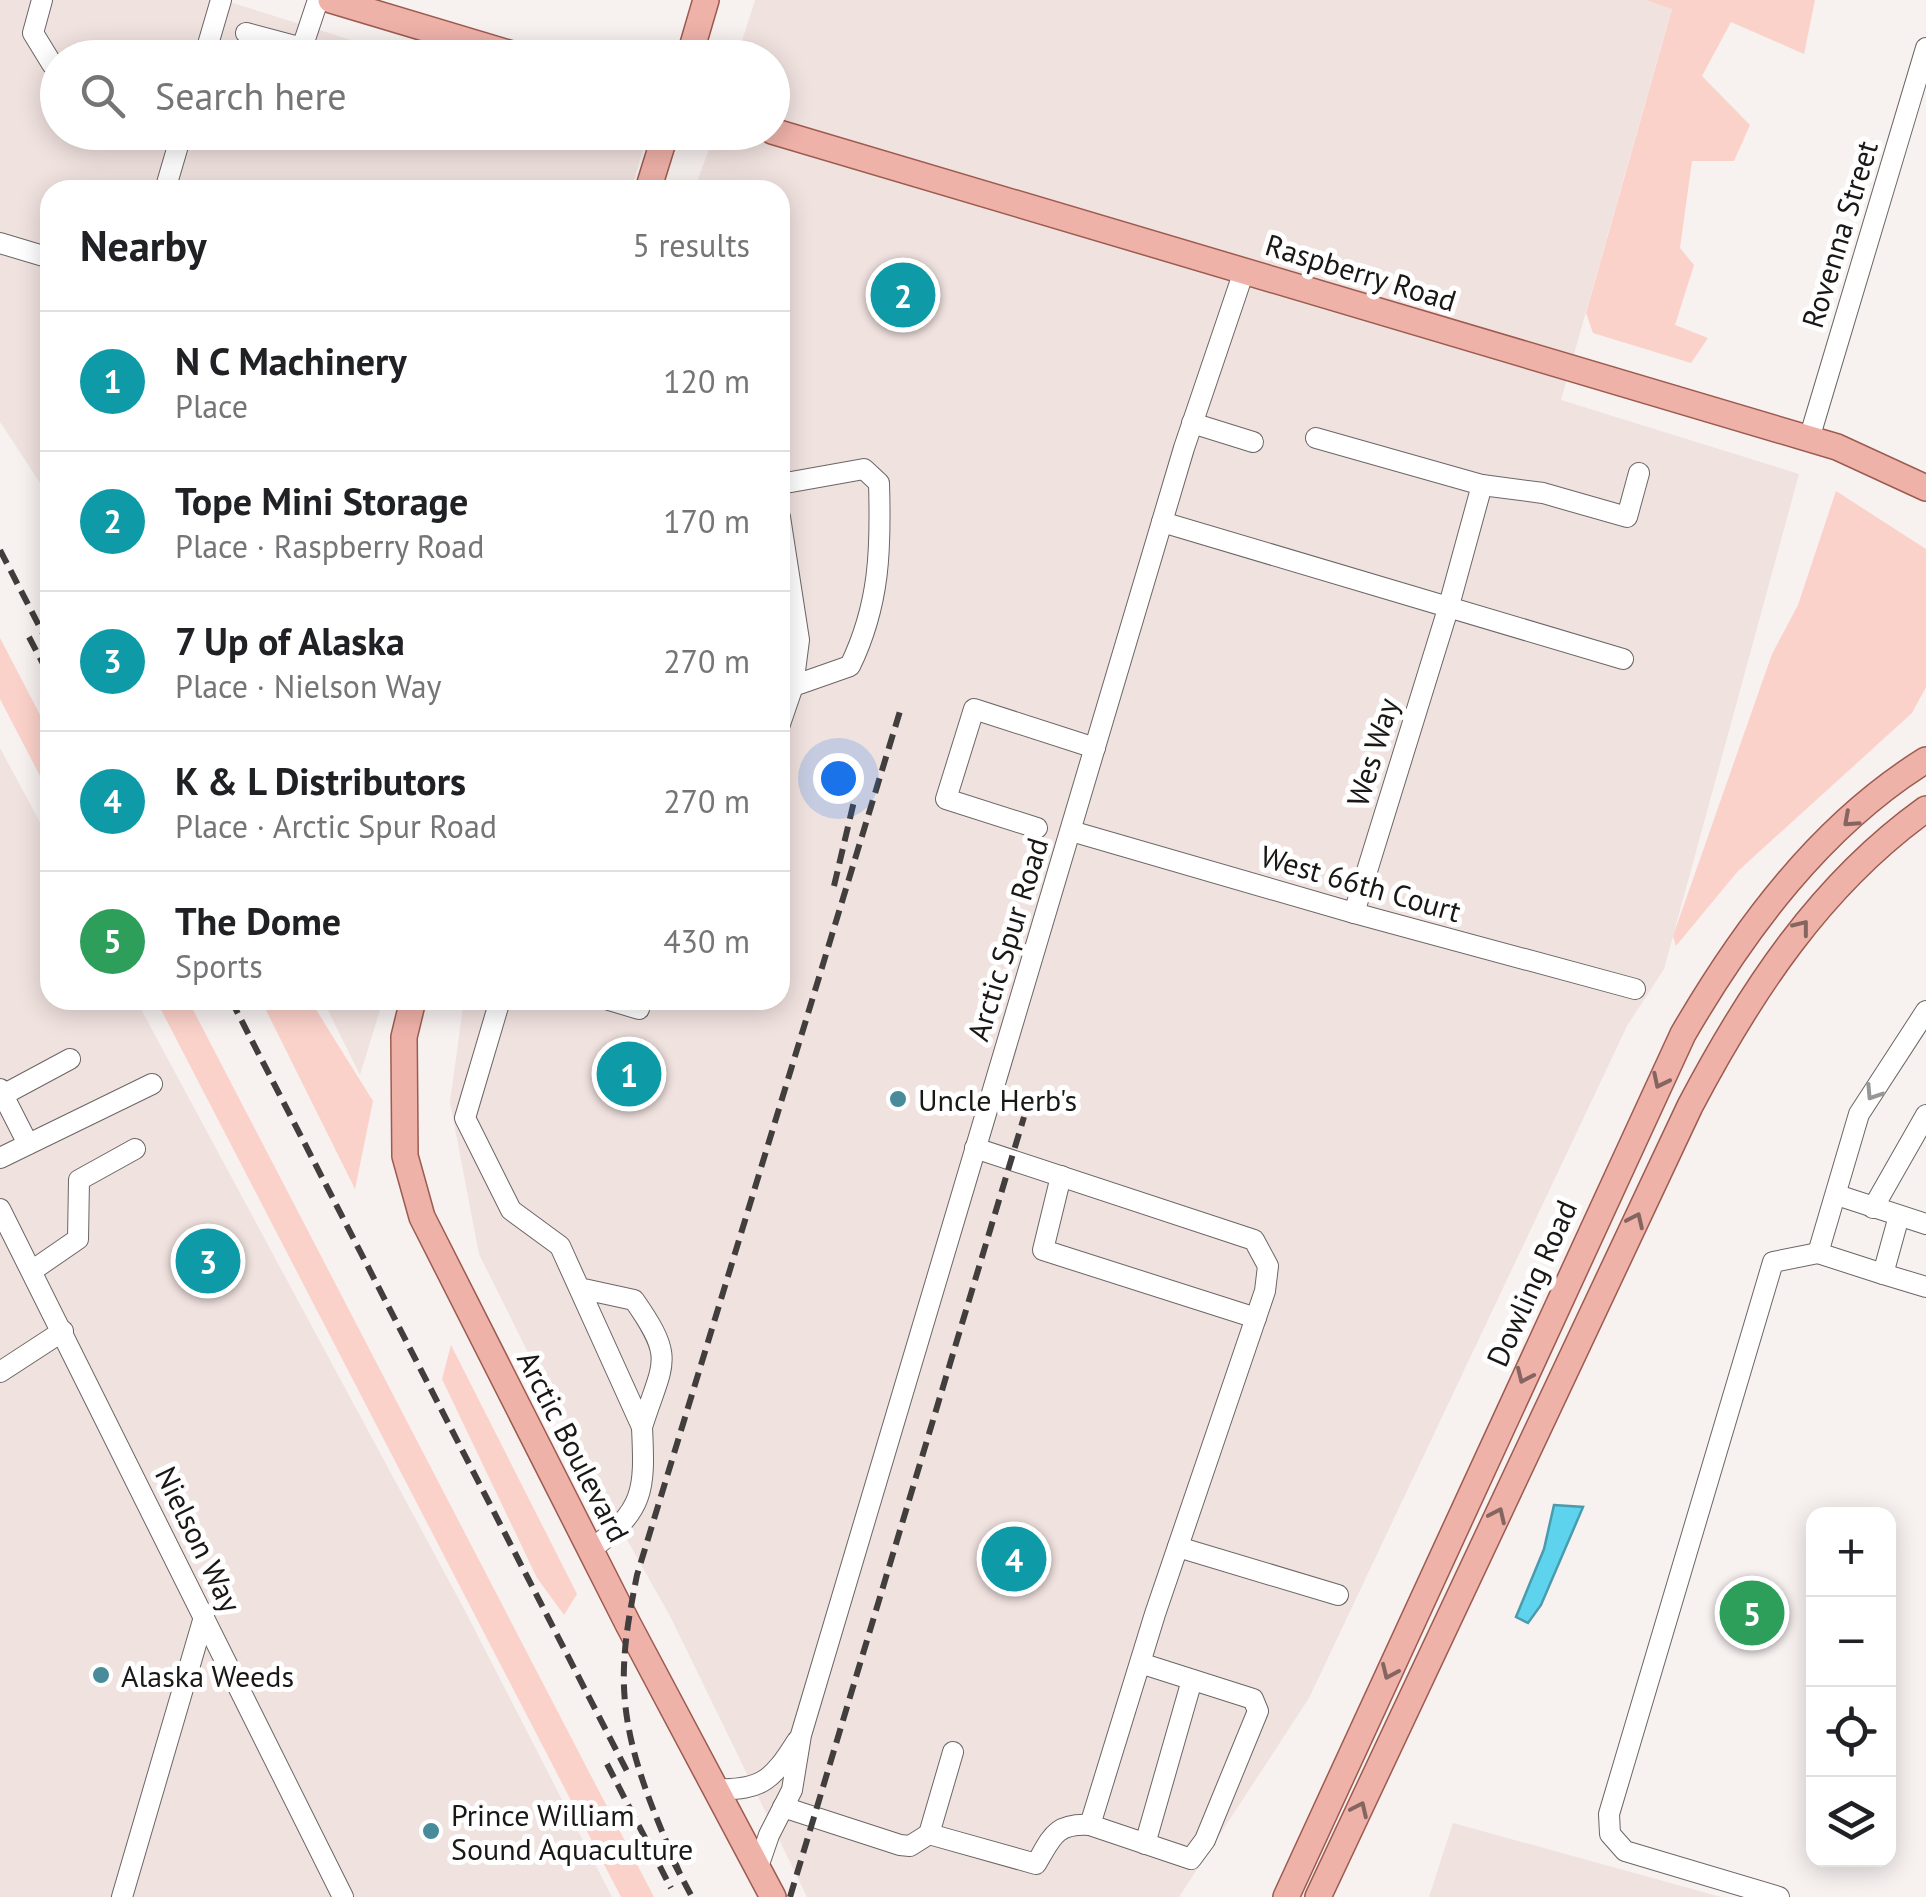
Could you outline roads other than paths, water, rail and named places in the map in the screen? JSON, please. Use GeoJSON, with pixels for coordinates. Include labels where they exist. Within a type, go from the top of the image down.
{"type":"FeatureCollection","features":[{"type":"Feature","properties":{"kind":"main road"},"geometry":{"type":"LineString","coordinates":[[331,0],[465,40]]}},
{"type":"Feature","properties":{"kind":"main road"},"geometry":{"type":"LineString","coordinates":[[694,40],[706,0]]}},
{"type":"Feature","properties":{"kind":"main road","name":"Raspberry Road"},"geometry":{"type":"LineString","coordinates":[[790,136],[1810,438],[1894,470],[1926,488]]}},
{"type":"Feature","properties":{"kind":"main road"},"geometry":{"type":"LineString","coordinates":[[651,180],[660,150]]}},
{"type":"Feature","properties":{"kind":"main road","name":"Dowling Road"},"geometry":{"type":"LineString","coordinates":[[1286,1897],[1683,1034],[1719,971],[1802,867],[1870,802],[1926,760]]}},
{"type":"Feature","properties":{"kind":"main road"},"geometry":{"type":"LineString","coordinates":[[1318,1897],[1681,1124],[1723,1043],[1761,982],[1826,897],[1850,871],[1926,809]]}},
{"type":"Feature","properties":{"kind":"main road","name":"Arctic Boulevard"},"geometry":{"type":"LineString","coordinates":[[411,1010],[404,1037],[405,1156],[422,1218],[590,1550],[773,1897]]}},
{"type":"Feature","properties":{"kind":"street"},"geometry":{"type":"LineString","coordinates":[[40,44],[33,33],[42,0]]}},
{"type":"Feature","properties":{"kind":"street"},"geometry":{"type":"LineString","coordinates":[[210,40],[222,0]]}},
{"type":"Feature","properties":{"kind":"street"},"geometry":{"type":"LineString","coordinates":[[310,40],[318,0]]}},
{"type":"Feature","properties":{"kind":"street"},"geometry":{"type":"LineString","coordinates":[[246,33],[267,40]]}},
{"type":"Feature","properties":{"kind":"street","name":"Rovenna Street"},"geometry":{"type":"LineString","coordinates":[[1810,438],[1926,48]]}},
{"type":"Feature","properties":{"kind":"street"},"geometry":{"type":"LineString","coordinates":[[168,180],[177,150]]}},
{"type":"Feature","properties":{"kind":"street"},"geometry":{"type":"LineString","coordinates":[[0,242],[40,255]]}},
{"type":"Feature","properties":{"kind":"street","name":"Arctic Spur Road"},"geometry":{"type":"LineString","coordinates":[[758,1868],[792,1790],[801,1736],[975,1148],[1184,448],[1244,271]]}},
{"type":"Feature","properties":{"kind":"street"},"geometry":{"type":"LineString","coordinates":[[1192,423],[1253,442]]}},
{"type":"Feature","properties":{"kind":"street"},"geometry":{"type":"LineString","coordinates":[[1316,438],[1482,486],[1543,493],[1627,518],[1640,473]]}},
{"type":"Feature","properties":{"kind":"street"},"geometry":{"type":"LineString","coordinates":[[790,482],[864,469],[879,482],[881,554],[865,634],[850,666],[793,686]]}},
{"type":"Feature","properties":{"kind":"street","name":"Wes Way"},"geometry":{"type":"LineString","coordinates":[[1354,913],[1482,486]]}},
{"type":"Feature","properties":{"kind":"street"},"geometry":{"type":"LineString","coordinates":[[1162,522],[1623,659]]}},
{"type":"Feature","properties":{"kind":"street"},"geometry":{"type":"LineString","coordinates":[[790,582],[799,640],[790,695]]}},
{"type":"Feature","properties":{"kind":"street"},"geometry":{"type":"LineString","coordinates":[[1037,828],[946,800],[974,709],[1095,748]]}},
{"type":"Feature","properties":{"kind":"street","name":"West 66th Court"},"geometry":{"type":"LineString","coordinates":[[1071,831],[1635,989]]}},
{"type":"Feature","properties":{"kind":"street"},"geometry":{"type":"LineString","coordinates":[[497,1010],[465,1118],[510,1210],[560,1246],[642,1426]]}},
{"type":"Feature","properties":{"kind":"street"},"geometry":{"type":"LineString","coordinates":[[1818,1253],[1859,1114],[1926,1011]]}},
{"type":"Feature","properties":{"kind":"street"},"geometry":{"type":"LineString","coordinates":[[28,1144],[2,1092],[70,1059]]}},
{"type":"Feature","properties":{"kind":"street"},"geometry":{"type":"LineString","coordinates":[[0,1158],[152,1084]]}},
{"type":"Feature","properties":{"kind":"street"},"geometry":{"type":"LineString","coordinates":[[1873,1208],[1926,1116]]}},
{"type":"Feature","properties":{"kind":"street"},"geometry":{"type":"LineString","coordinates":[[975,1148],[1254,1240],[1268,1266],[1265,1291],[1178,1546],[1090,1825]]}},
{"type":"Feature","properties":{"kind":"street"},"geometry":{"type":"LineString","coordinates":[[34,1270],[78,1239],[79,1180],[135,1149]]}},
{"type":"Feature","properties":{"kind":"street"},"geometry":{"type":"LineString","coordinates":[[1060,1176],[1043,1250],[1256,1318]]}},
{"type":"Feature","properties":{"kind":"street"},"geometry":{"type":"LineString","coordinates":[[1837,1195],[1926,1224]]}},
{"type":"Feature","properties":{"kind":"street","name":"Nielson Way"},"geometry":{"type":"LineString","coordinates":[[0,1209],[34,1270],[344,1897]]}},
{"type":"Feature","properties":{"kind":"street"},"geometry":{"type":"LineString","coordinates":[[1883,1274],[1899,1216]]}},
{"type":"Feature","properties":{"kind":"street"},"geometry":{"type":"LineString","coordinates":[[1779,1897],[1625,1851],[1610,1834],[1608,1814],[1773,1262],[1818,1253],[1926,1286]]}},
{"type":"Feature","properties":{"kind":"street"},"geometry":{"type":"LineString","coordinates":[[579,1288],[634,1300],[660,1337],[664,1360],[642,1426],[644,1476],[629,1518],[590,1550]]}},
{"type":"Feature","properties":{"kind":"street"},"geometry":{"type":"LineString","coordinates":[[0,1372],[63,1331]]}},
{"type":"Feature","properties":{"kind":"street"},"geometry":{"type":"LineString","coordinates":[[1178,1546],[1338,1595]]}},
{"type":"Feature","properties":{"kind":"street"},"geometry":{"type":"LineString","coordinates":[[122,1897],[204,1617]]}},
{"type":"Feature","properties":{"kind":"street"},"geometry":{"type":"LineString","coordinates":[[930,1834],[1036,1864],[1055,1833],[1071,1824],[1090,1825],[1191,1859],[1205,1840],[1258,1711],[1253,1699],[1140,1663]]}},
{"type":"Feature","properties":{"kind":"street"},"geometry":{"type":"LineString","coordinates":[[1145,1844],[1192,1680]]}},
{"type":"Feature","properties":{"kind":"street","name":"Arctic Spur Road"},"geometry":{"type":"LineString","coordinates":[[716,1789],[744,1790],[762,1783],[779,1770],[801,1736]]}},
{"type":"Feature","properties":{"kind":"street"},"geometry":{"type":"LineString","coordinates":[[784,1808],[910,1846],[930,1834],[952,1752]]}},
{"type":"Feature","properties":{"kind":"water"},"geometry":{"type":"Polygon","coordinates":[[[1554,1505],[1583,1507],[1541,1605],[1528,1623],[1516,1617],[1544,1549],[1554,1505]]]}},
{"type":"Feature","properties":{"kind":"railway"},"geometry":{"type":"LineString","coordinates":[[0,550],[40,628]]}},
{"type":"Feature","properties":{"kind":"railway"},"geometry":{"type":"LineString","coordinates":[[29,637],[40,658]]}},
{"type":"Feature","properties":{"kind":"railway"},"geometry":{"type":"LineString","coordinates":[[680,1874],[640,1774],[624,1695],[627,1632],[637,1575],[901,708]]}},
{"type":"Feature","properties":{"kind":"railway"},"geometry":{"type":"LineString","coordinates":[[834,886],[855,797]]}},
{"type":"Feature","properties":{"kind":"railway"},"geometry":{"type":"LineString","coordinates":[[236,1010],[630,1777]]}},
{"type":"Feature","properties":{"kind":"railway"},"geometry":{"type":"LineString","coordinates":[[790,1897],[1024,1117]]}},
{"type":"Feature","properties":{"kind":"railway"},"geometry":{"type":"LineString","coordinates":[[607,1764],[671,1888]]}},
{"type":"Feature","properties":{"kind":"railway"},"geometry":{"type":"LineString","coordinates":[[673,1861],[692,1897]]}},
{"type":"Feature","properties":{"kind":"place","name":"Tope Mini Storage"},"geometry":{"type":"Point","coordinates":[903,295]}},
{"type":"Feature","properties":{"kind":"place","name":"N C Machinery"},"geometry":{"type":"Point","coordinates":[629,1074]}},
{"type":"Feature","properties":{"kind":"place","name":"Uncle Herb's"},"geometry":{"type":"Point","coordinates":[898,1099]}},
{"type":"Feature","properties":{"kind":"place","name":"7 Up of Alaska"},"geometry":{"type":"Point","coordinates":[208,1261]}},
{"type":"Feature","properties":{"kind":"place","name":"K & L Distributors"},"geometry":{"type":"Point","coordinates":[1014,1559]}},
{"type":"Feature","properties":{"kind":"place","name":"The Dome"},"geometry":{"type":"Point","coordinates":[1752,1613]}},
{"type":"Feature","properties":{"kind":"place","name":"Alaska Weeds"},"geometry":{"type":"Point","coordinates":[101,1675]}},
{"type":"Feature","properties":{"kind":"place","name":"Prince William Sound Aquaculture"},"geometry":{"type":"Point","coordinates":[431,1831]}}]}
